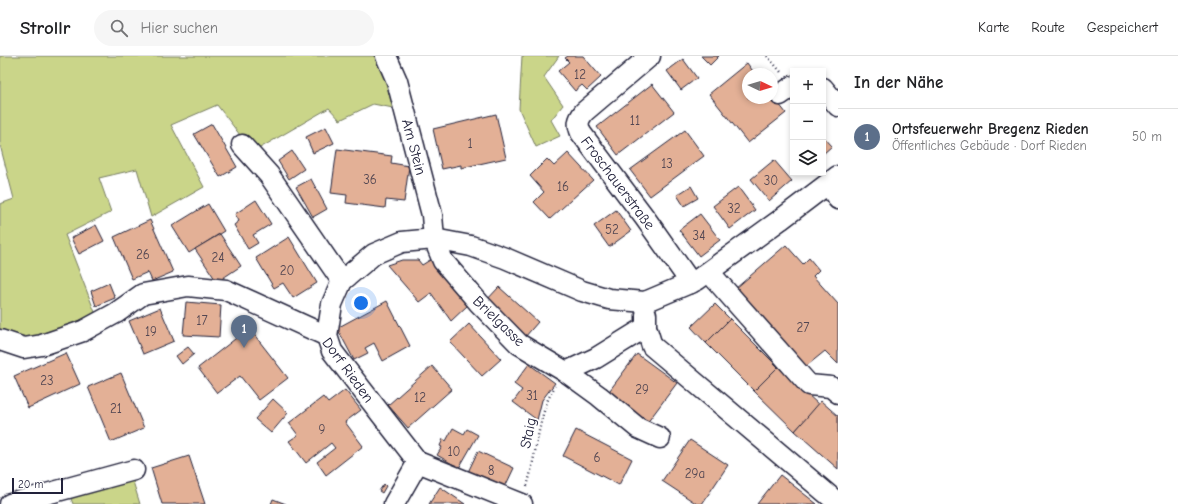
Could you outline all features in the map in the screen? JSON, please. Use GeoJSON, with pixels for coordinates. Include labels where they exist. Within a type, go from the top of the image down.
{"type":"FeatureCollection","features":[{"type":"Feature","properties":{"kind":"street","name":"Am Stein"},"geometry":{"type":"LineString","coordinates":[[386,56],[397,81],[425,186],[432,215],[434,239]]}},
{"type":"Feature","properties":{"kind":"street","name":"Froschauerstraße"},"geometry":{"type":"LineString","coordinates":[[650,56],[584,112],[579,119],[578,126],[581,133],[645,218],[691,283]]}},
{"type":"Feature","properties":{"kind":"street"},"geometry":{"type":"LineString","coordinates":[[826,92],[838,106]]}},
{"type":"Feature","properties":{"kind":"street"},"geometry":{"type":"LineString","coordinates":[[242,145],[269,175],[342,282]]}},
{"type":"Feature","properties":{"kind":"street"},"geometry":{"type":"LineString","coordinates":[[327,336],[332,304],[342,282],[374,254],[402,242],[434,239],[471,246],[505,258],[582,291],[609,299],[645,302],[691,283],[835,186]]}},
{"type":"Feature","properties":{"kind":"street","name":"Brielgasse"},"geometry":{"type":"LineString","coordinates":[[434,239],[443,261],[479,303],[519,344],[566,372],[599,396],[638,428],[660,438]]}},
{"type":"Feature","properties":{"kind":"street"},"geometry":{"type":"LineString","coordinates":[[709,272],[809,385],[831,387],[838,393]]}},
{"type":"Feature","properties":{"kind":"street","name":"Dorf Rieden"},"geometry":{"type":"LineString","coordinates":[[0,340],[24,348],[42,345],[83,331],[116,313],[143,294],[188,286],[226,290],[327,336],[332,351],[418,462],[494,499],[524,498]]}},
{"type":"Feature","properties":{"kind":"street"},"geometry":{"type":"LineString","coordinates":[[645,302],[646,327],[652,346],[838,503]]}},
{"type":"Feature","properties":{"kind":"street"},"geometry":{"type":"LineString","coordinates":[[566,372],[596,358],[646,327]]}},
{"type":"Feature","properties":{"kind":"street"},"geometry":{"type":"LineString","coordinates":[[394,504],[418,462]]}},
{"type":"Feature","properties":{"kind":"street"},"geometry":{"type":"LineString","coordinates":[[10,504],[134,470]]}},
{"type":"Feature","properties":{"kind":"street"},"geometry":{"type":"LineString","coordinates":[[0,499],[1,504]]}},
{"type":"Feature","properties":{"kind":"path"},"geometry":{"type":"LineString","coordinates":[[767,56],[785,84]]}},
{"type":"Feature","properties":{"kind":"path","name":"Staig"},"geometry":{"type":"LineString","coordinates":[[524,498],[533,465],[536,444],[546,404],[556,384],[566,372]]}},
{"type":"Feature","properties":{"kind":"green space"},"geometry":{"type":"Polygon","coordinates":[[[0,56],[377,56],[398,109],[373,104],[340,120],[329,108],[253,152],[217,105],[171,125],[204,187],[151,217],[137,169],[99,178],[111,212],[65,235],[98,320],[41,342],[0,335],[0,204],[14,199],[0,145],[0,56]]]}},
{"type":"Feature","properties":{"kind":"green space"},"geometry":{"type":"Polygon","coordinates":[[[522,56],[559,56],[544,77],[563,105],[551,120],[560,136],[536,147],[519,109],[522,56]]]}},
{"type":"Feature","properties":{"kind":"green space"},"geometry":{"type":"Polygon","coordinates":[[[131,475],[140,504],[73,504],[70,496],[131,475]]]}},
{"type":"Feature","properties":{"kind":"building"},"geometry":{"type":"Polygon","coordinates":[[[568,56],[583,56],[601,77],[587,90],[582,85],[575,91],[558,71],[569,62],[565,58],[568,56]]]}},
{"type":"Feature","properties":{"kind":"building"},"geometry":{"type":"Polygon","coordinates":[[[701,56],[719,56],[710,65],[701,56]]]}},
{"type":"Feature","properties":{"kind":"building"},"geometry":{"type":"Polygon","coordinates":[[[683,59],[697,78],[681,90],[667,71],[683,59]]]}},
{"type":"Feature","properties":{"kind":"building"},"geometry":{"type":"Polygon","coordinates":[[[747,63],[751,68],[742,68],[742,104],[778,104],[778,103],[786,113],[748,143],[709,94],[747,63]]]}},
{"type":"Feature","properties":{"kind":"building"},"geometry":{"type":"Polygon","coordinates":[[[652,84],[674,112],[618,155],[597,127],[652,84]]]}},
{"type":"Feature","properties":{"kind":"building"},"geometry":{"type":"Polygon","coordinates":[[[496,114],[506,158],[461,168],[461,165],[442,169],[433,129],[496,114]]]}},
{"type":"Feature","properties":{"kind":"building"},"geometry":{"type":"Polygon","coordinates":[[[212,124],[237,167],[220,177],[194,134],[212,124]]]}},
{"type":"Feature","properties":{"kind":"building"},"geometry":{"type":"Polygon","coordinates":[[[326,127],[334,143],[313,153],[306,137],[326,127]]]}},
{"type":"Feature","properties":{"kind":"building"},"geometry":{"type":"Polygon","coordinates":[[[685,130],[704,156],[650,196],[630,170],[685,130]]]}},
{"type":"Feature","properties":{"kind":"building"},"geometry":{"type":"Polygon","coordinates":[[[826,139],[832,146],[826,151],[826,139]]]}},
{"type":"Feature","properties":{"kind":"building"},"geometry":{"type":"Polygon","coordinates":[[[337,149],[392,156],[391,163],[409,166],[404,202],[386,200],[385,208],[346,203],[347,195],[331,193],[337,149]]]}},
{"type":"Feature","properties":{"kind":"building"},"geometry":{"type":"Polygon","coordinates":[[[292,151],[304,169],[289,179],[278,161],[292,151]]]}},
{"type":"Feature","properties":{"kind":"building"},"geometry":{"type":"Polygon","coordinates":[[[568,153],[593,180],[550,219],[534,202],[544,192],[530,176],[547,159],[554,166],[568,153]]]}},
{"type":"Feature","properties":{"kind":"building"},"geometry":{"type":"Polygon","coordinates":[[[774,160],[792,181],[769,201],[751,179],[774,160]]]}},
{"type":"Feature","properties":{"kind":"building"},"geometry":{"type":"Polygon","coordinates":[[[311,179],[327,209],[313,217],[296,187],[311,179]]]}},
{"type":"Feature","properties":{"kind":"building"},"geometry":{"type":"Polygon","coordinates":[[[691,186],[698,198],[684,206],[677,195],[691,186]]]}},
{"type":"Feature","properties":{"kind":"building"},"geometry":{"type":"Polygon","coordinates":[[[738,187],[755,210],[730,229],[713,206],[738,187]]]}},
{"type":"Feature","properties":{"kind":"building"},"geometry":{"type":"Polygon","coordinates":[[[256,200],[271,224],[253,235],[258,243],[248,249],[234,225],[239,221],[235,214],[256,200]]]}},
{"type":"Feature","properties":{"kind":"building"},"geometry":{"type":"Polygon","coordinates":[[[208,204],[224,231],[189,253],[172,226],[208,204]]]}},
{"type":"Feature","properties":{"kind":"building"},"geometry":{"type":"Polygon","coordinates":[[[616,210],[631,231],[609,247],[594,226],[616,210]]]}},
{"type":"Feature","properties":{"kind":"building"},"geometry":{"type":"Polygon","coordinates":[[[700,214],[720,240],[699,256],[679,230],[700,214]]]}},
{"type":"Feature","properties":{"kind":"building"},"geometry":{"type":"Polygon","coordinates":[[[150,220],[173,272],[152,281],[148,272],[132,279],[114,237],[150,220]]]}},
{"type":"Feature","properties":{"kind":"building"},"geometry":{"type":"Polygon","coordinates":[[[96,225],[104,241],[79,254],[71,238],[96,225]]]}},
{"type":"Feature","properties":{"kind":"building"},"geometry":{"type":"Polygon","coordinates":[[[220,234],[241,266],[217,282],[195,249],[220,234]]]}},
{"type":"Feature","properties":{"kind":"building"},"geometry":{"type":"Polygon","coordinates":[[[289,237],[317,283],[293,298],[283,283],[274,288],[256,258],[289,237]]]}},
{"type":"Feature","properties":{"kind":"building"},"geometry":{"type":"Polygon","coordinates":[[[786,245],[803,264],[809,258],[819,270],[813,276],[838,304],[838,364],[825,351],[804,368],[735,289],[786,245]]]}},
{"type":"Feature","properties":{"kind":"building"},"geometry":{"type":"Polygon","coordinates":[[[402,260],[418,260],[422,265],[430,260],[468,305],[451,321],[431,293],[419,302],[387,265],[402,260]]]}},
{"type":"Feature","properties":{"kind":"building"},"geometry":{"type":"Polygon","coordinates":[[[109,283],[115,298],[96,306],[91,291],[109,283]]]}},
{"type":"Feature","properties":{"kind":"building"},"geometry":{"type":"Polygon","coordinates":[[[499,287],[538,322],[525,337],[485,302],[499,287]]]}},
{"type":"Feature","properties":{"kind":"building"},"geometry":{"type":"Polygon","coordinates":[[[387,301],[410,346],[383,361],[374,343],[365,348],[368,353],[354,360],[337,328],[387,301]]]}},
{"type":"Feature","properties":{"kind":"building"},"geometry":{"type":"Polygon","coordinates":[[[186,302],[221,305],[219,337],[183,335],[186,302]]]}},
{"type":"Feature","properties":{"kind":"building"},"geometry":{"type":"Polygon","coordinates":[[[715,304],[730,319],[706,343],[691,327],[715,304]]]}},
{"type":"Feature","properties":{"kind":"building"},"geometry":{"type":"Polygon","coordinates":[[[160,308],[174,341],[143,354],[129,321],[160,308]]]}},
{"type":"Feature","properties":{"kind":"building"},"geometry":{"type":"Polygon","coordinates":[[[730,319],[778,367],[754,391],[706,343],[730,319]]]}},
{"type":"Feature","properties":{"kind":"building"},"geometry":{"type":"Polygon","coordinates":[[[469,324],[501,359],[482,376],[450,342],[469,324]]]}},
{"type":"Feature","properties":{"kind":"building"},"geometry":{"type":"Polygon","coordinates":[[[249,328],[288,378],[259,400],[240,376],[217,393],[198,368],[249,328]]]}},
{"type":"Feature","properties":{"kind":"building"},"geometry":{"type":"Polygon","coordinates":[[[188,347],[194,354],[182,364],[176,356],[188,347]]]}},
{"type":"Feature","properties":{"kind":"building"},"geometry":{"type":"Polygon","coordinates":[[[66,353],[80,384],[28,408],[14,376],[66,353]]]}},
{"type":"Feature","properties":{"kind":"building"},"geometry":{"type":"Polygon","coordinates":[[[637,354],[677,383],[647,423],[607,394],[637,354]]]}},
{"type":"Feature","properties":{"kind":"building"},"geometry":{"type":"Polygon","coordinates":[[[529,364],[555,383],[542,400],[537,420],[513,402],[522,390],[514,384],[529,364]]]}},
{"type":"Feature","properties":{"kind":"building"},"geometry":{"type":"Polygon","coordinates":[[[432,366],[452,389],[408,428],[388,405],[432,366]]]}},
{"type":"Feature","properties":{"kind":"building"},"geometry":{"type":"Polygon","coordinates":[[[778,367],[819,405],[795,431],[754,391],[778,367]]]}},
{"type":"Feature","properties":{"kind":"building"},"geometry":{"type":"Polygon","coordinates":[[[121,373],[144,428],[111,442],[88,387],[121,373]]]}},
{"type":"Feature","properties":{"kind":"building"},"geometry":{"type":"Polygon","coordinates":[[[345,390],[361,410],[345,422],[363,446],[326,475],[317,462],[335,448],[331,443],[306,463],[289,441],[298,435],[289,423],[323,397],[328,403],[345,390]]]}},
{"type":"Feature","properties":{"kind":"building"},"geometry":{"type":"Polygon","coordinates":[[[273,399],[288,413],[271,433],[255,419],[273,399]]]}},
{"type":"Feature","properties":{"kind":"building"},"geometry":{"type":"Polygon","coordinates":[[[821,401],[838,416],[838,469],[795,431],[821,401]]]}},
{"type":"Feature","properties":{"kind":"building"},"geometry":{"type":"Polygon","coordinates":[[[453,428],[464,434],[467,429],[478,435],[459,468],[437,455],[442,447],[440,446],[443,439],[446,441],[453,428]]]}},
{"type":"Feature","properties":{"kind":"building"},"geometry":{"type":"Polygon","coordinates":[[[576,430],[632,459],[619,485],[563,456],[576,430]]]}},
{"type":"Feature","properties":{"kind":"building"},"geometry":{"type":"Polygon","coordinates":[[[690,440],[728,465],[702,504],[697,504],[662,481],[690,440]]]}},
{"type":"Feature","properties":{"kind":"building"},"geometry":{"type":"Polygon","coordinates":[[[478,451],[514,468],[504,489],[468,472],[478,451]]]}},
{"type":"Feature","properties":{"kind":"building"},"geometry":{"type":"Polygon","coordinates":[[[189,456],[205,504],[162,504],[151,468],[189,456]]]}},
{"type":"Feature","properties":{"kind":"building"},"geometry":{"type":"Polygon","coordinates":[[[780,475],[817,504],[757,504],[780,475]]]}},
{"type":"Feature","properties":{"kind":"building"},"geometry":{"type":"Polygon","coordinates":[[[384,484],[386,486],[382,493],[379,491],[384,484]]]}},
{"type":"Feature","properties":{"kind":"building"},"geometry":{"type":"Polygon","coordinates":[[[440,487],[465,504],[429,504],[440,487]]]}},
{"type":"Feature","properties":{"kind":"building"},"geometry":{"type":"Polygon","coordinates":[[[273,499],[286,504],[271,504],[273,499]]]}},
{"type":"Feature","properties":{"kind":"place","name":"Ortsfeuerwehr Bregenz Rieden"},"geometry":{"type":"Point","coordinates":[244,348]}}]}
